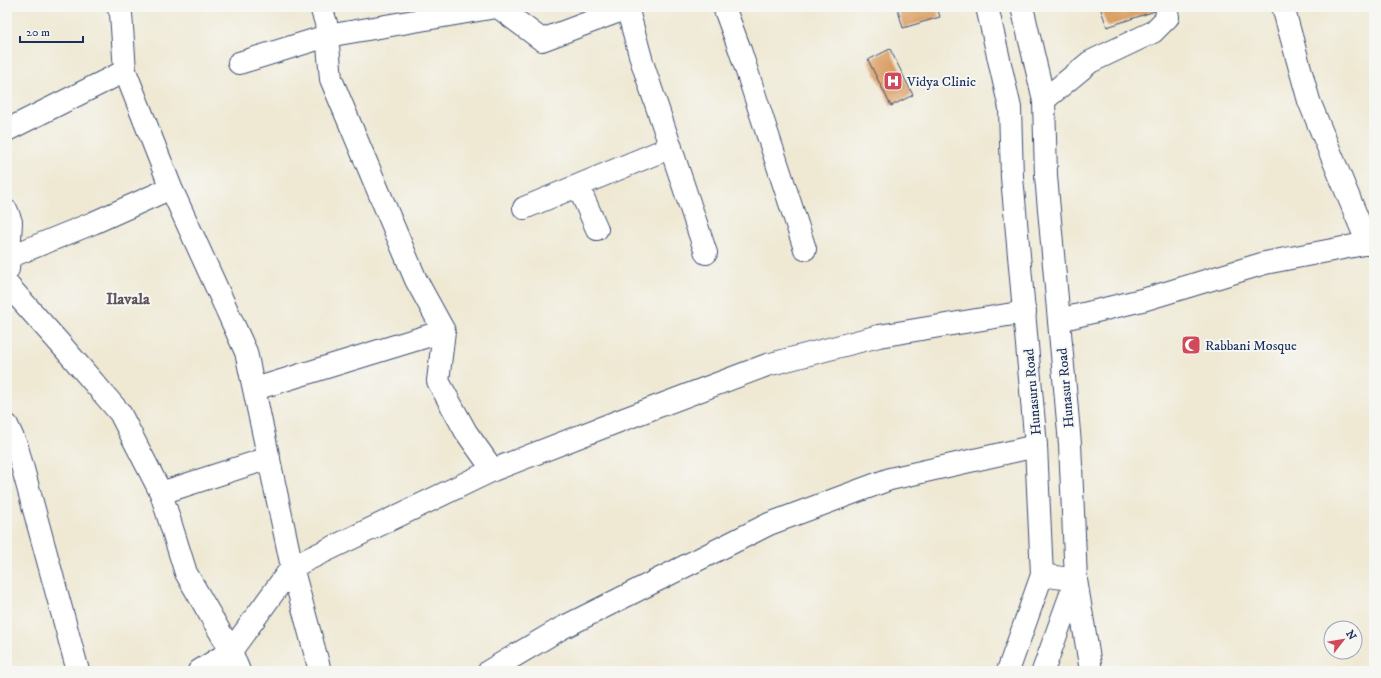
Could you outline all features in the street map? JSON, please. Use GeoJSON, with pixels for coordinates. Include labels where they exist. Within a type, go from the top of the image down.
{"type":"FeatureCollection","features":[{"type":"Feature","properties":{"kind":"main road"},"geometry":{"type":"LineString","coordinates":[[118,7],[121,13],[125,71],[170,188],[246,352],[292,567],[320,671]]}},
{"type":"Feature","properties":{"kind":"main road"},"geometry":{"type":"LineString","coordinates":[[321,7],[326,23],[331,79],[416,280],[444,331],[438,381],[466,432],[493,470]]}},
{"type":"Feature","properties":{"kind":"main road"},"geometry":{"type":"LineString","coordinates":[[239,63],[327,36],[497,7],[542,40],[628,7],[642,62],[706,253]]}},
{"type":"Feature","properties":{"kind":"main road"},"geometry":{"type":"LineString","coordinates":[[724,7],[740,50],[805,249]]}},
{"type":"Feature","properties":{"kind":"main road","name":"Hunasuru Road"},"geometry":{"type":"LineString","coordinates":[[986,7],[1010,108],[1012,177],[1036,446],[1042,575],[1008,671]]}},
{"type":"Feature","properties":{"kind":"main road","name":"Hunasur Road"},"geometry":{"type":"LineString","coordinates":[[1022,7],[1044,100],[1046,176],[1070,444],[1076,580],[1043,671]]}},
{"type":"Feature","properties":{"kind":"main road"},"geometry":{"type":"LineString","coordinates":[[1044,100],[1090,62],[1153,32],[1168,17],[1166,7]]}},
{"type":"Feature","properties":{"kind":"main road"},"geometry":{"type":"LineString","coordinates":[[1059,320],[1146,299],[1265,263],[1371,243],[1309,101],[1283,7]]}},
{"type":"Feature","properties":{"kind":"main road"},"geometry":{"type":"LineString","coordinates":[[7,130],[125,71]]}},
{"type":"Feature","properties":{"kind":"main road"},"geometry":{"type":"LineString","coordinates":[[524,208],[671,147]]}},
{"type":"Feature","properties":{"kind":"main road"},"geometry":{"type":"LineString","coordinates":[[578,186],[598,229]]}},
{"type":"Feature","properties":{"kind":"main road"},"geometry":{"type":"LineString","coordinates":[[8,269],[93,223],[170,188]]}},
{"type":"Feature","properties":{"kind":"main road"},"geometry":{"type":"LineString","coordinates":[[7,211],[11,222],[8,269]]}},
{"type":"Feature","properties":{"kind":"main road"},"geometry":{"type":"LineString","coordinates":[[7,284],[120,413],[161,493],[186,573],[236,661]]}},
{"type":"Feature","properties":{"kind":"main road"},"geometry":{"type":"LineString","coordinates":[[199,671],[236,661],[292,567],[493,470],[767,365],[879,336],[1025,312]]}},
{"type":"Feature","properties":{"kind":"main road"},"geometry":{"type":"LineString","coordinates":[[254,389],[444,331]]}},
{"type":"Feature","properties":{"kind":"main road"},"geometry":{"type":"LineString","coordinates":[[7,425],[16,447],[78,671]]}},
{"type":"Feature","properties":{"kind":"main road"},"geometry":{"type":"LineString","coordinates":[[489,671],[560,629],[769,524],[890,479],[1036,446]]}},
{"type":"Feature","properties":{"kind":"main road"},"geometry":{"type":"LineString","coordinates":[[161,493],[269,458]]}},
{"type":"Feature","properties":{"kind":"main road"},"geometry":{"type":"LineString","coordinates":[[1042,575],[1076,580],[1092,671]]}},
{"type":"Feature","properties":{"kind":"building"},"geometry":{"type":"Polygon","coordinates":[[[897,7],[937,7],[940,17],[903,28],[897,7]]]}},
{"type":"Feature","properties":{"kind":"building"},"geometry":{"type":"Polygon","coordinates":[[[1100,7],[1153,7],[1155,11],[1107,27],[1100,7]]]}},
{"type":"Feature","properties":{"kind":"building"},"geometry":{"type":"Polygon","coordinates":[[[890,49],[913,95],[891,106],[868,60],[890,49]]]}},
{"type":"Feature","properties":{"kind":"place","name":"Vidya Clinic"},"geometry":{"type":"Point","coordinates":[893,81]}},
{"type":"Feature","properties":{"kind":"place","name":"Rabbani Mosque"},"geometry":{"type":"Point","coordinates":[1191,345]}},
{"type":"Feature","properties":{"kind":"district","name":"Ilavala"},"geometry":{"type":"Point","coordinates":[128,298]}}]}
